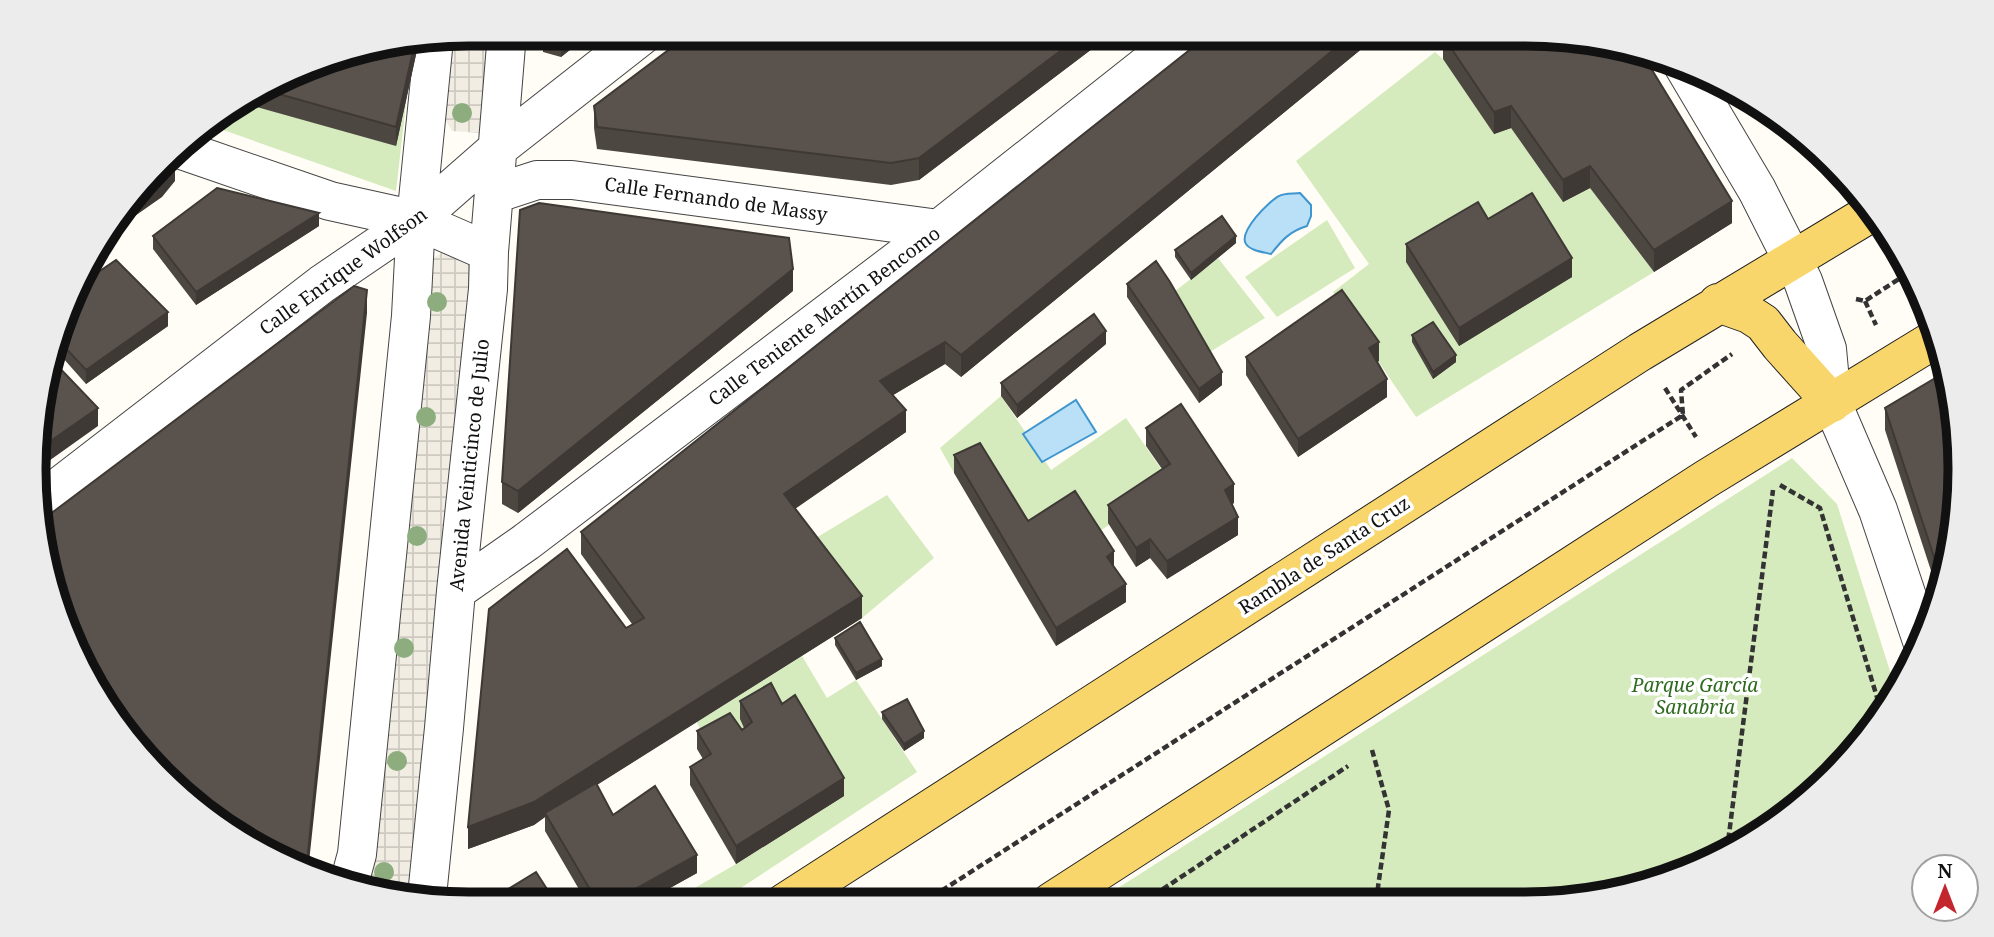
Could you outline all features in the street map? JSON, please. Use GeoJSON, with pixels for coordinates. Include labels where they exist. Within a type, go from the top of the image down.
{"type":"FeatureCollection","features":[{"type":"Feature","properties":{"kind":"main road","name":"Rambla de Santa Cruz"},"geometry":{"type":"LineString","coordinates":[[801,892],[1640,352],[1865,216]]}},
{"type":"Feature","properties":{"kind":"main road"},"geometry":{"type":"LineString","coordinates":[[1718,303],[1749,314],[1763,323],[1832,403]]}},
{"type":"Feature","properties":{"kind":"main road"},"geometry":{"type":"LineString","coordinates":[[1066,892],[1706,479],[1929,344]]}},
{"type":"Feature","properties":{"kind":"street","name":"Avenida Veinticinco de Julio"},"geometry":{"type":"LineString","coordinates":[[428,890],[488,289],[506,46]]}},
{"type":"Feature","properties":{"kind":"street","name":"Calle Enrique Wolfson"},"geometry":{"type":"LineString","coordinates":[[46,497],[321,284],[416,220],[498,149],[629,46]]}},
{"type":"Feature","properties":{"kind":"street","name":"Calle Teniente Martín Bencomo"},"geometry":{"type":"LineString","coordinates":[[456,591],[939,229],[1171,46]]}},
{"type":"Feature","properties":{"kind":"street"},"geometry":{"type":"LineString","coordinates":[[351,875],[357,854],[411,316],[416,220],[433,47]]}},
{"type":"Feature","properties":{"kind":"street"},"geometry":{"type":"LineString","coordinates":[[1693,81],[1757,190],[1793,258],[1812,303],[1827,349],[1832,403],[1878,510],[1917,627]]}},
{"type":"Feature","properties":{"kind":"street"},"geometry":{"type":"LineString","coordinates":[[188,152],[330,201],[416,220],[489,252]]}},
{"type":"Feature","properties":{"kind":"street","name":"Calle Fernando de Massy"},"geometry":{"type":"LineString","coordinates":[[494,194],[537,180],[572,180],[939,229]]}},
{"type":"Feature","properties":{"kind":"path"},"geometry":{"type":"LineString","coordinates":[[1812,303],[1828,293],[1865,301],[1903,277]]}},
{"type":"Feature","properties":{"kind":"path"},"geometry":{"type":"LineString","coordinates":[[1683,415],[1681,390],[1770,330]]}},
{"type":"Feature","properties":{"kind":"path"},"geometry":{"type":"LineString","coordinates":[[1640,352],[1700,443]]}},
{"type":"Feature","properties":{"kind":"path"},"geometry":{"type":"LineString","coordinates":[[940,892],[1683,415]]}},
{"type":"Feature","properties":{"kind":"path"},"geometry":{"type":"LineString","coordinates":[[1728,840],[1774,481],[1819,508],[1878,702]]}},
{"type":"Feature","properties":{"kind":"path"},"geometry":{"type":"LineString","coordinates":[[1372,750],[1389,810],[1377,892]]}},
{"type":"Feature","properties":{"kind":"green space"},"geometry":{"type":"Polygon","coordinates":[[[412,49],[396,191],[218,128],[257,102],[307,78],[359,60],[412,49]]]}},
{"type":"Feature","properties":{"kind":"green space"},"geometry":{"type":"Polygon","coordinates":[[[1435,52],[1511,128],[1563,202],[1590,188],[1654,272],[1416,417],[1333,292],[1369,264],[1296,161],[1435,52]]]}},
{"type":"Feature","properties":{"kind":"green space"},"geometry":{"type":"Polygon","coordinates":[[[1327,220],[1355,268],[1277,317],[1245,277],[1327,220]]]}},
{"type":"Feature","properties":{"kind":"green space"},"geometry":{"type":"Polygon","coordinates":[[[1218,258],[1265,318],[1205,355],[1170,295],[1218,258]]]}},
{"type":"Feature","properties":{"kind":"green space"},"geometry":{"type":"Polygon","coordinates":[[[1001,396],[1051,470],[1126,418],[1170,482],[1093,536],[1028,539],[954,473],[940,448],[1001,396]]]}},
{"type":"Feature","properties":{"kind":"green space","name":"Parque García Sanabria"},"geometry":{"type":"Polygon","coordinates":[[[1792,458],[1837,504],[1893,679],[1861,726],[1825,768],[1761,820],[1713,848],[1635,877],[1553,891],[1112,892],[1792,458]]]}},
{"type":"Feature","properties":{"kind":"green space"},"geometry":{"type":"Polygon","coordinates":[[[887,495],[934,558],[862,618],[806,544],[887,495]]]}},
{"type":"Feature","properties":{"kind":"green space"},"geometry":{"type":"Polygon","coordinates":[[[802,656],[827,698],[856,680],[917,772],[735,892],[688,892],[844,796],[740,719],[752,741],[706,744],[697,722],[802,656]]]}},
{"type":"Feature","properties":{"kind":"shaded area"},"geometry":{"type":"Polygon","coordinates":[[[451,46],[498,46],[481,133],[452,131],[444,117],[451,46]]]}},
{"type":"Feature","properties":{"kind":"shaded area"},"geometry":{"type":"Polygon","coordinates":[[[444,251],[467,252],[478,278],[415,888],[370,880],[429,261],[444,251]]]}},
{"type":"Feature","properties":{"kind":"water"},"geometry":{"type":"Polygon","coordinates":[[[1300,193],[1311,205],[1307,226],[1287,237],[1271,254],[1257,251],[1246,244],[1246,232],[1268,204],[1279,196],[1300,193]]]}},
{"type":"Feature","properties":{"kind":"water"},"geometry":{"type":"Polygon","coordinates":[[[1076,400],[1096,432],[1042,462],[1023,434],[1076,400]]]}},
{"type":"Feature","properties":{"kind":"building"},"geometry":{"type":"Polygon","coordinates":[[[674,46],[1067,46],[919,158],[891,163],[597,127],[594,106],[674,46]]]}},
{"type":"Feature","properties":{"kind":"building"},"geometry":{"type":"Polygon","coordinates":[[[1195,46],[1338,46],[961,355],[945,342],[880,381],[906,410],[784,494],[862,596],[534,802],[468,827],[489,609],[567,549],[626,628],[644,618],[581,532],[1195,46]]]}},
{"type":"Feature","properties":{"kind":"building"},"geometry":{"type":"Polygon","coordinates":[[[1450,46],[1553,46],[1608,54],[1648,64],[1732,201],[1654,250],[1590,166],[1563,180],[1511,106],[1494,112],[1450,46]]]}},
{"type":"Feature","properties":{"kind":"building"},"geometry":{"type":"Polygon","coordinates":[[[413,49],[396,127],[274,93],[333,68],[413,49]]]}},
{"type":"Feature","properties":{"kind":"building"},"geometry":{"type":"Polygon","coordinates":[[[217,188],[319,213],[196,292],[153,236],[217,188]]]}},
{"type":"Feature","properties":{"kind":"building"},"geometry":{"type":"Polygon","coordinates":[[[1532,193],[1572,258],[1459,328],[1406,244],[1478,202],[1488,219],[1532,193]]]}},
{"type":"Feature","properties":{"kind":"building"},"geometry":{"type":"Polygon","coordinates":[[[539,203],[789,238],[793,269],[518,491],[502,482],[520,210],[539,203]]]}},
{"type":"Feature","properties":{"kind":"building"},"geometry":{"type":"Polygon","coordinates":[[[1222,216],[1236,236],[1191,273],[1175,250],[1222,216]]]}},
{"type":"Feature","properties":{"kind":"building"},"geometry":{"type":"Polygon","coordinates":[[[116,260],[168,312],[86,370],[64,346],[91,277],[116,260]]]}},
{"type":"Feature","properties":{"kind":"building"},"geometry":{"type":"Polygon","coordinates":[[[1156,261],[1222,372],[1199,389],[1127,284],[1156,261]]]}},
{"type":"Feature","properties":{"kind":"building"},"geometry":{"type":"Polygon","coordinates":[[[354,286],[367,290],[307,859],[257,835],[211,804],[169,768],[133,726],[102,680],[78,630],[60,578],[48,516],[354,286]]]}},
{"type":"Feature","properties":{"kind":"building"},"geometry":{"type":"Polygon","coordinates":[[[1342,290],[1379,342],[1369,348],[1387,379],[1298,439],[1246,357],[1342,290]]]}},
{"type":"Feature","properties":{"kind":"building"},"geometry":{"type":"Polygon","coordinates":[[[1094,314],[1106,331],[1017,405],[1001,383],[1094,314]]]}},
{"type":"Feature","properties":{"kind":"building"},"geometry":{"type":"Polygon","coordinates":[[[1433,322],[1456,355],[1433,372],[1412,335],[1433,322]]]}},
{"type":"Feature","properties":{"kind":"building"},"geometry":{"type":"Polygon","coordinates":[[[58,367],[98,408],[46,444],[58,367]]]}},
{"type":"Feature","properties":{"kind":"building"},"geometry":{"type":"Polygon","coordinates":[[[1938,376],[1948,441],[1948,496],[1937,565],[1885,408],[1938,376]]]}},
{"type":"Feature","properties":{"kind":"building"},"geometry":{"type":"Polygon","coordinates":[[[1181,404],[1234,484],[1225,490],[1238,517],[1167,561],[1150,539],[1136,548],[1108,505],[1170,464],[1146,428],[1181,404]]]}},
{"type":"Feature","properties":{"kind":"building"},"geometry":{"type":"Polygon","coordinates":[[[980,443],[1028,521],[1075,491],[1114,551],[1107,557],[1126,584],[1056,628],[954,455],[980,443]]]}},
{"type":"Feature","properties":{"kind":"building"},"geometry":{"type":"Polygon","coordinates":[[[860,622],[882,659],[856,673],[835,638],[860,622]]]}},
{"type":"Feature","properties":{"kind":"building"},"geometry":{"type":"Polygon","coordinates":[[[771,683],[782,704],[795,695],[844,778],[736,846],[690,767],[711,754],[697,731],[730,713],[742,730],[752,722],[740,701],[771,683]]]}},
{"type":"Feature","properties":{"kind":"building"},"geometry":{"type":"Polygon","coordinates":[[[907,699],[924,731],[904,744],[882,712],[907,699]]]}},
{"type":"Feature","properties":{"kind":"building"},"geometry":{"type":"Polygon","coordinates":[[[596,783],[613,815],[655,786],[697,855],[630,892],[592,892],[545,813],[596,783]]]}},
{"type":"Feature","properties":{"kind":"building"},"geometry":{"type":"Polygon","coordinates":[[[536,872],[549,892],[504,892],[536,872]]]}}]}
